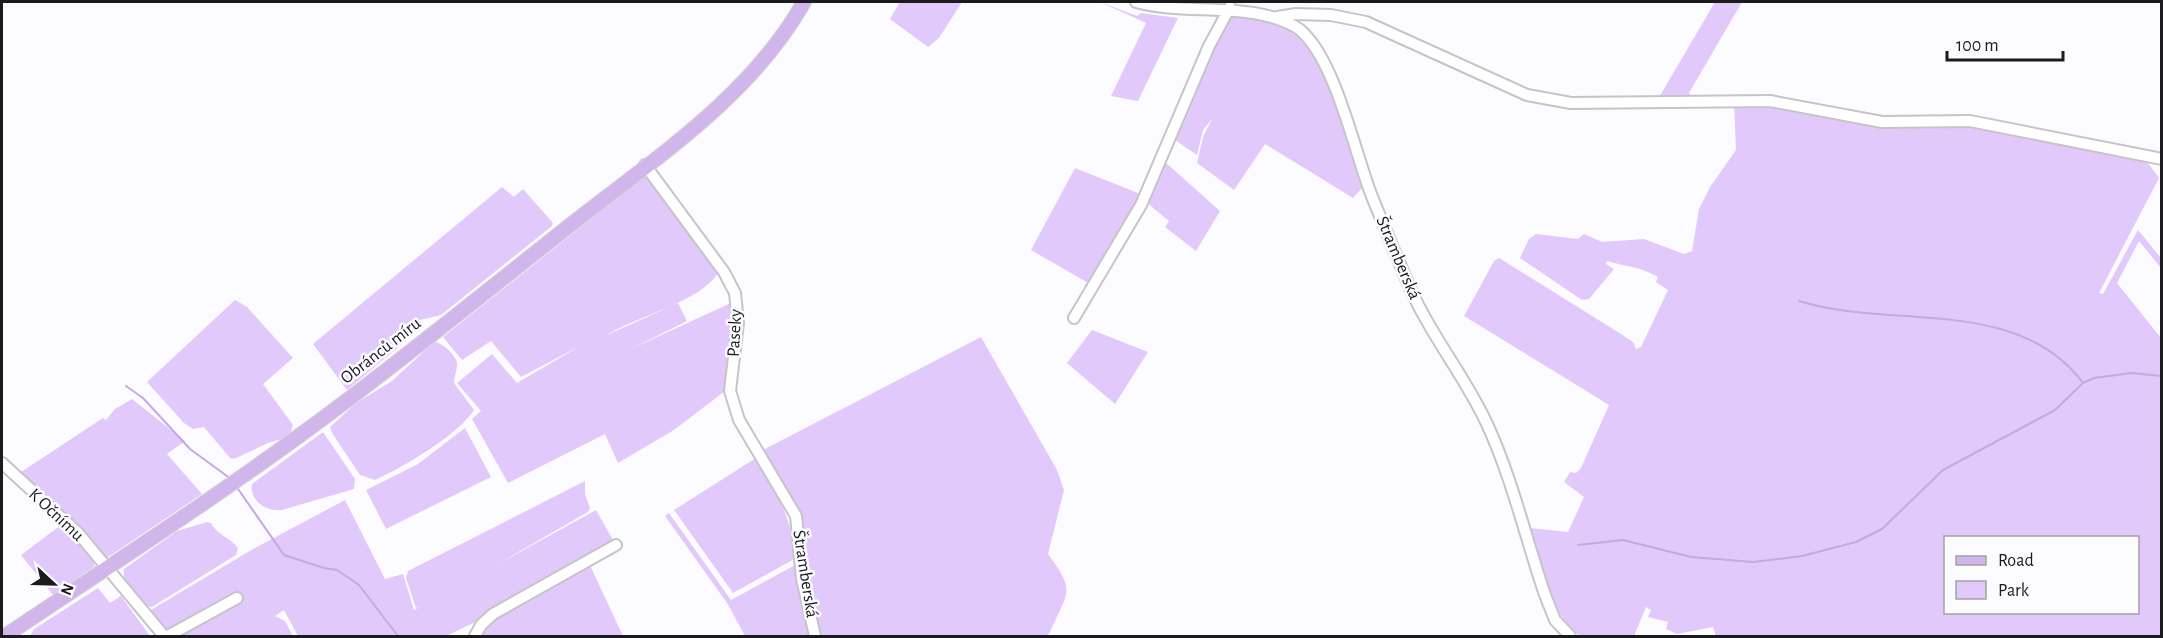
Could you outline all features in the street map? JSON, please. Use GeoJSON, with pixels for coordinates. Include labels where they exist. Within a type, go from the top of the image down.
{"type":"FeatureCollection","features":[{"type":"Feature","properties":{"kind":"main road","name":"Obránců míru"},"geometry":{"type":"LineString","coordinates":[[5,636],[20,632],[353,397],[723,102],[759,67],[804,2]]}},
{"type":"Feature","properties":{"kind":"street","name":"Štramberská"},"geometry":{"type":"LineString","coordinates":[[1136,2],[1154,5],[1230,7],[1277,17],[1298,28],[1321,58],[1371,194],[1422,314],[1488,426],[1545,595],[1555,620],[1570,636]]}},
{"type":"Feature","properties":{"kind":"street"},"geometry":{"type":"LineString","coordinates":[[1074,318],[1141,204],[1209,46],[1230,7]]}},
{"type":"Feature","properties":{"kind":"street"},"geometry":{"type":"LineString","coordinates":[[1277,17],[1296,14],[1331,15],[1366,22],[1527,95],[1571,103],[1770,101],[1882,122],[1971,121],[2162,159]]}},
{"type":"Feature","properties":{"kind":"street","name":"Paseky"},"geometry":{"type":"LineString","coordinates":[[645,165],[724,272],[735,293],[738,322],[730,391],[739,420],[756,451]]}},
{"type":"Feature","properties":{"kind":"street","name":"Štramberská"},"geometry":{"type":"LineString","coordinates":[[756,451],[795,516],[802,579],[815,636]]}},
{"type":"Feature","properties":{"kind":"street","name":"K Očnímu"},"geometry":{"type":"LineString","coordinates":[[2,463],[64,519],[166,636]]}},
{"type":"Feature","properties":{"kind":"street"},"geometry":{"type":"LineString","coordinates":[[475,636],[481,625],[493,614],[616,545]]}},
{"type":"Feature","properties":{"kind":"street"},"geometry":{"type":"LineString","coordinates":[[166,636],[237,598]]}},
{"type":"Feature","properties":{"kind":"green space"},"geometry":{"type":"Polygon","coordinates":[[[900,2],[962,2],[939,38],[928,47],[890,19],[900,2]]]}},
{"type":"Feature","properties":{"kind":"green space"},"geometry":{"type":"Polygon","coordinates":[[[1100,2],[1137,16],[1141,13],[1178,18],[1138,101],[1111,96],[1146,23],[1100,2]]]}},
{"type":"Feature","properties":{"kind":"green space"},"geometry":{"type":"Polygon","coordinates":[[[1715,2],[1742,2],[1689,93],[1693,99],[1658,99],[1715,2]]]}},
{"type":"Feature","properties":{"kind":"green space"},"geometry":{"type":"Polygon","coordinates":[[[1230,14],[1259,19],[1286,29],[1302,40],[1311,51],[1328,88],[1362,188],[1353,198],[1265,144],[1234,190],[1197,163],[1203,137],[1212,119],[1203,130],[1197,155],[1175,140],[1205,62],[1230,14]]]}},
{"type":"Feature","properties":{"kind":"green space"},"geometry":{"type":"Polygon","coordinates":[[[1734,103],[1760,103],[1831,117],[1961,125],[2145,159],[2159,178],[2099,293],[2103,294],[2138,230],[2161,258],[2161,268],[2139,241],[2117,283],[2161,338],[2161,636],[1716,636],[1713,627],[1677,634],[1666,629],[1668,622],[1648,617],[1651,610],[1646,607],[1634,636],[1588,637],[1572,630],[1563,619],[1549,589],[1530,528],[1568,532],[1584,497],[1564,482],[1570,472],[1576,473],[1581,468],[1609,405],[1464,316],[1494,261],[1499,258],[1621,334],[1633,342],[1636,349],[1641,347],[1668,290],[1656,282],[1658,277],[1639,269],[1607,261],[1606,264],[1614,269],[1589,299],[1582,300],[1520,258],[1529,239],[1536,234],[1578,239],[1584,234],[1602,242],[1644,239],[1684,254],[1692,251],[1699,209],[1710,187],[1736,150],[1734,103]]]}},
{"type":"Feature","properties":{"kind":"green space"},"geometry":{"type":"Polygon","coordinates":[[[1165,162],[1220,211],[1196,251],[1165,227],[1169,221],[1146,202],[1165,162]]]}},
{"type":"Feature","properties":{"kind":"green space"},"geometry":{"type":"Polygon","coordinates":[[[1075,168],[1143,195],[1090,284],[1031,250],[1075,168]]]}},
{"type":"Feature","properties":{"kind":"green space"},"geometry":{"type":"Polygon","coordinates":[[[646,175],[718,273],[697,293],[607,335],[678,303],[687,321],[631,349],[733,302],[734,328],[725,391],[674,430],[618,463],[605,434],[508,483],[472,419],[481,411],[457,383],[492,354],[517,383],[580,346],[521,377],[491,341],[462,360],[443,337],[646,175]]]}},
{"type":"Feature","properties":{"kind":"green space"},"geometry":{"type":"Polygon","coordinates":[[[502,187],[514,197],[523,189],[553,223],[552,226],[441,315],[416,321],[401,345],[347,390],[313,344],[502,187]]]}},
{"type":"Feature","properties":{"kind":"green space"},"geometry":{"type":"Polygon","coordinates":[[[235,300],[247,307],[293,358],[263,384],[293,425],[290,434],[285,438],[268,443],[234,459],[230,458],[204,427],[193,429],[184,423],[147,382],[235,300]]]}},
{"type":"Feature","properties":{"kind":"green space"},"geometry":{"type":"Polygon","coordinates":[[[1092,330],[1148,352],[1115,404],[1067,363],[1092,330]]]}},
{"type":"Feature","properties":{"kind":"green space"},"geometry":{"type":"Polygon","coordinates":[[[981,337],[1057,470],[1064,490],[1048,554],[1063,576],[1066,592],[1050,632],[1047,636],[818,636],[805,579],[799,516],[759,452],[981,337]]]}},
{"type":"Feature","properties":{"kind":"green space"},"geometry":{"type":"Polygon","coordinates":[[[434,342],[451,352],[457,362],[454,383],[474,410],[456,430],[400,468],[375,480],[360,475],[330,427],[356,403],[392,381],[434,342]]]}},
{"type":"Feature","properties":{"kind":"green space"},"geometry":{"type":"Polygon","coordinates":[[[132,399],[185,441],[167,454],[202,494],[105,559],[72,521],[21,472],[103,418],[106,420],[115,409],[132,399]]]}},
{"type":"Feature","properties":{"kind":"green space"},"geometry":{"type":"Polygon","coordinates":[[[465,428],[491,477],[386,529],[366,490],[418,464],[465,428]]]}},
{"type":"Feature","properties":{"kind":"green space"},"geometry":{"type":"Polygon","coordinates":[[[323,432],[355,479],[354,489],[282,510],[271,509],[260,504],[253,496],[252,484],[323,432]]]}},
{"type":"Feature","properties":{"kind":"green space"},"geometry":{"type":"Polygon","coordinates":[[[756,458],[787,518],[796,558],[733,593],[674,510],[756,458]]]}},
{"type":"Feature","properties":{"kind":"green space"},"geometry":{"type":"Polygon","coordinates":[[[585,481],[585,494],[590,508],[588,512],[496,565],[596,510],[613,540],[482,619],[446,636],[298,636],[284,610],[275,616],[285,621],[293,636],[178,636],[168,635],[149,611],[253,549],[345,500],[385,579],[403,574],[414,610],[419,607],[416,608],[406,578],[408,571],[585,481]]]}},
{"type":"Feature","properties":{"kind":"green space"},"geometry":{"type":"Polygon","coordinates":[[[669,513],[731,600],[797,564],[812,636],[745,636],[727,603],[665,516],[669,513]]]}},
{"type":"Feature","properties":{"kind":"green space"},"geometry":{"type":"Polygon","coordinates":[[[207,522],[235,544],[238,548],[236,555],[152,607],[137,598],[125,581],[124,569],[177,531],[207,522]]]}},
{"type":"Feature","properties":{"kind":"green space"},"geometry":{"type":"Polygon","coordinates":[[[61,525],[90,556],[95,566],[53,595],[21,555],[61,525]]]}},
{"type":"Feature","properties":{"kind":"green space"},"geometry":{"type":"Polygon","coordinates":[[[588,561],[623,636],[479,636],[485,625],[588,561]]]}},
{"type":"Feature","properties":{"kind":"green space"},"geometry":{"type":"Polygon","coordinates":[[[98,588],[110,603],[121,596],[150,636],[30,636],[34,629],[98,588]]]}},
{"type":"Feature","properties":{"kind":"waterway"},"geometry":{"type":"LineString","coordinates":[[1799,301],[1835,309],[1989,326],[2024,337],[2056,355],[2083,383]]}},
{"type":"Feature","properties":{"kind":"waterway"},"geometry":{"type":"LineString","coordinates":[[1578,545],[1623,540],[1691,557],[1753,562],[1802,556],[1856,542],[1882,529],[1943,470],[2055,410],[2083,383],[2094,378],[2131,373],[2162,376]]}},
{"type":"Feature","properties":{"kind":"waterway"},"geometry":{"type":"LineString","coordinates":[[126,386],[143,398],[190,449],[231,479]]}},
{"type":"Feature","properties":{"kind":"waterway"},"geometry":{"type":"LineString","coordinates":[[236,486],[284,555],[337,570],[359,585],[398,636]]}}]}
